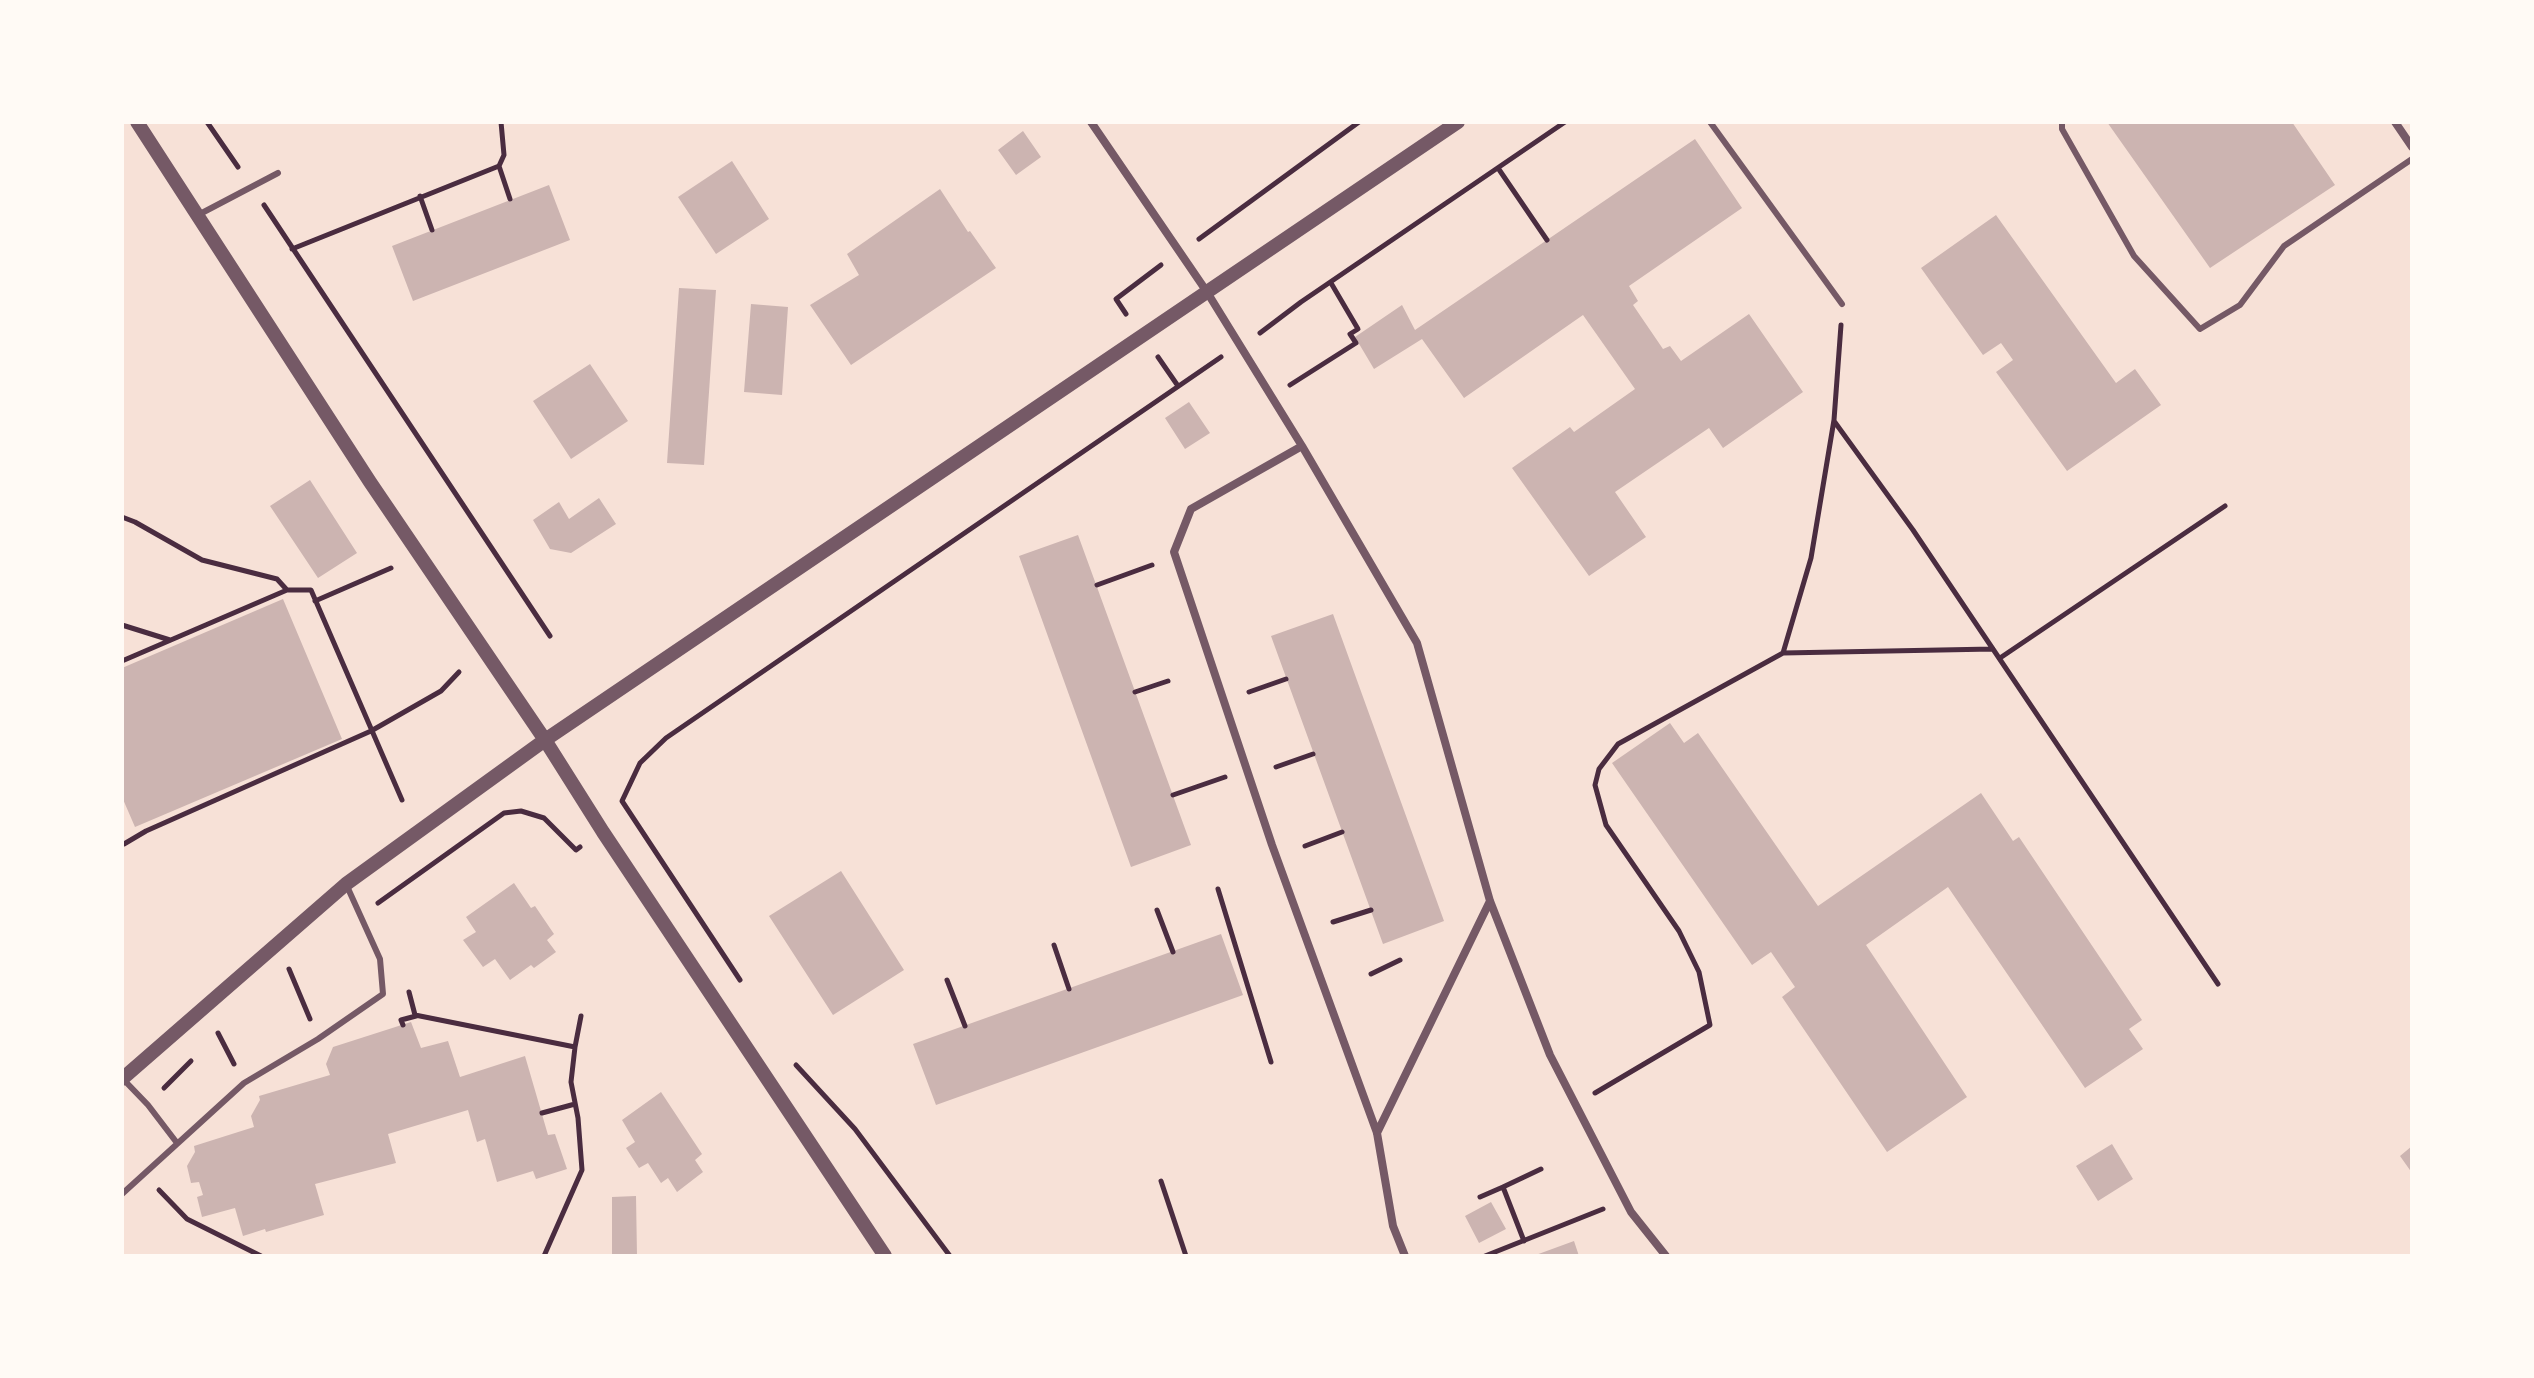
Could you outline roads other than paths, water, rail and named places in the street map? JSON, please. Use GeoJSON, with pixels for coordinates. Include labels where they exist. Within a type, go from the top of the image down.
{"type":"FeatureCollection","features":[{"type":"Feature","properties":{"kind":"street"},"geometry":{"type":"LineString","coordinates":[[137,122],[370,482],[545,740],[885,1256]]}},
{"type":"Feature","properties":{"kind":"street"},"geometry":{"type":"LineString","coordinates":[[1091,122],[1207,292],[1302,446],[1417,643],[1490,901],[1550,1055],[1631,1212],[1666,1256]]}},
{"type":"Feature","properties":{"kind":"street"},"geometry":{"type":"LineString","coordinates":[[122,1079],[346,884],[545,740],[1458,122]]}},
{"type":"Feature","properties":{"kind":"street"},"geometry":{"type":"LineString","coordinates":[[2395,122],[2412,147]]}},
{"type":"Feature","properties":{"kind":"street"},"geometry":{"type":"LineString","coordinates":[[1302,446],[1191,509],[1174,552],[1272,845],[1377,1133],[1393,1226],[1405,1256]]}},
{"type":"Feature","properties":{"kind":"street"},"geometry":{"type":"LineString","coordinates":[[1377,1133],[1490,901]]}},
{"type":"Feature","properties":{"kind":"lane"},"geometry":{"type":"LineString","coordinates":[[1710,122],[1842,304]]}},
{"type":"Feature","properties":{"kind":"lane"},"geometry":{"type":"LineString","coordinates":[[2062,122],[2062,129],[2134,256],[2200,329],[2240,305],[2284,246],[2412,159]]}},
{"type":"Feature","properties":{"kind":"lane"},"geometry":{"type":"LineString","coordinates":[[198,215],[278,173]]}},
{"type":"Feature","properties":{"kind":"lane"},"geometry":{"type":"LineString","coordinates":[[122,1194],[244,1083],[318,1039],[383,994],[380,959],[346,884]]}},
{"type":"Feature","properties":{"kind":"lane"},"geometry":{"type":"LineString","coordinates":[[122,1079],[148,1105],[177,1143]]}}]}
